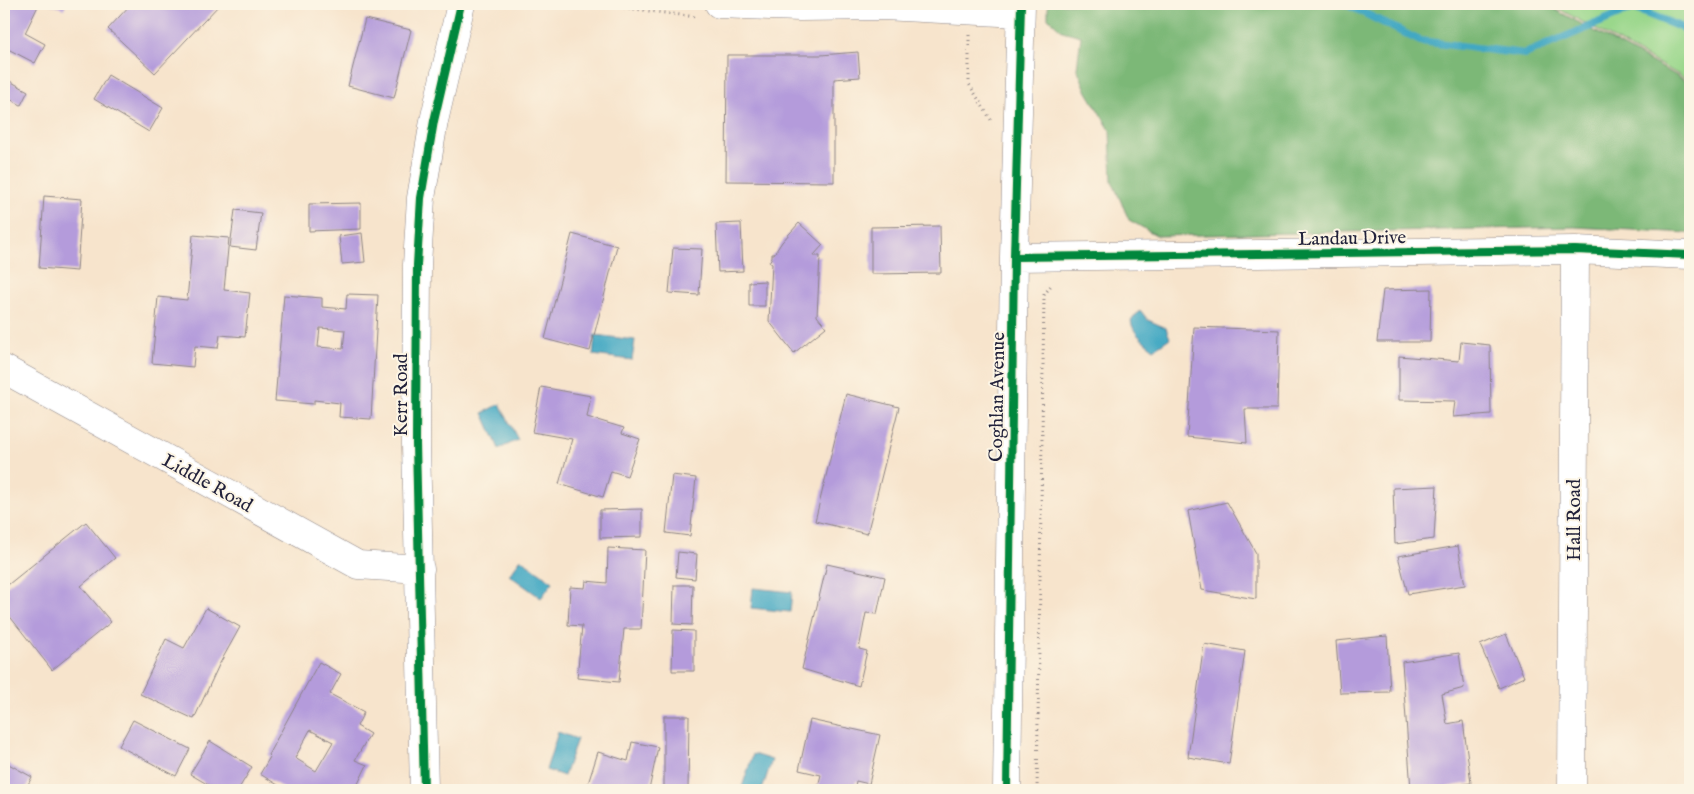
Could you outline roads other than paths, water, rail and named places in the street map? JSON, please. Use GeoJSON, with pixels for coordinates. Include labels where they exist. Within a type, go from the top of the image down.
{"type":"FeatureCollection","features":[{"type":"Feature","properties":{"kind":"street","name":"Kerr Road"},"geometry":{"type":"LineString","coordinates":[[424,790],[416,444],[416,266],[421,198],[434,121],[461,4]]}},
{"type":"Feature","properties":{"kind":"street"},"geometry":{"type":"LineString","coordinates":[[719,4],[800,7],[883,6],[1021,9]]}},
{"type":"Feature","properties":{"kind":"street","name":"Coghlan Avenue"},"geometry":{"type":"LineString","coordinates":[[1007,790],[1014,256],[1021,9]]}},
{"type":"Feature","properties":{"kind":"street","name":"Landau Drive"},"geometry":{"type":"LineString","coordinates":[[1014,256],[1575,250],[1690,254]]}},
{"type":"Feature","properties":{"kind":"street","name":"Hall Road"},"geometry":{"type":"LineString","coordinates":[[1572,790],[1575,250]]}},
{"type":"Feature","properties":{"kind":"street","name":"Liddle Road"},"geometry":{"type":"LineString","coordinates":[[4,369],[358,565],[420,569]]}},
{"type":"Feature","properties":{"kind":"water"},"geometry":{"type":"Polygon","coordinates":[[[1140,310],[1148,320],[1166,328],[1170,338],[1154,349],[1140,337],[1132,326],[1131,321],[1140,310]]]}},
{"type":"Feature","properties":{"kind":"water"},"geometry":{"type":"Polygon","coordinates":[[[595,335],[635,340],[632,360],[593,355],[595,335]]]}},
{"type":"Feature","properties":{"kind":"water"},"geometry":{"type":"Polygon","coordinates":[[[500,404],[518,440],[499,449],[483,413],[500,404]]]}},
{"type":"Feature","properties":{"kind":"water"},"geometry":{"type":"Polygon","coordinates":[[[521,559],[553,582],[541,598],[509,575],[521,559]]]}},
{"type":"Feature","properties":{"kind":"water"},"geometry":{"type":"Polygon","coordinates":[[[753,588],[792,592],[790,612],[751,608],[753,588]]]}},
{"type":"Feature","properties":{"kind":"water"},"geometry":{"type":"Polygon","coordinates":[[[558,732],[577,739],[564,776],[546,770],[558,732]]]}},
{"type":"Feature","properties":{"kind":"water"},"geometry":{"type":"Polygon","coordinates":[[[753,754],[772,760],[762,790],[741,790],[753,754]]]}},
{"type":"Feature","properties":{"kind":"waterway"},"geometry":{"type":"LineString","coordinates":[[1346,4],[1420,41],[1525,54],[1633,8],[1690,31]]}}]}
